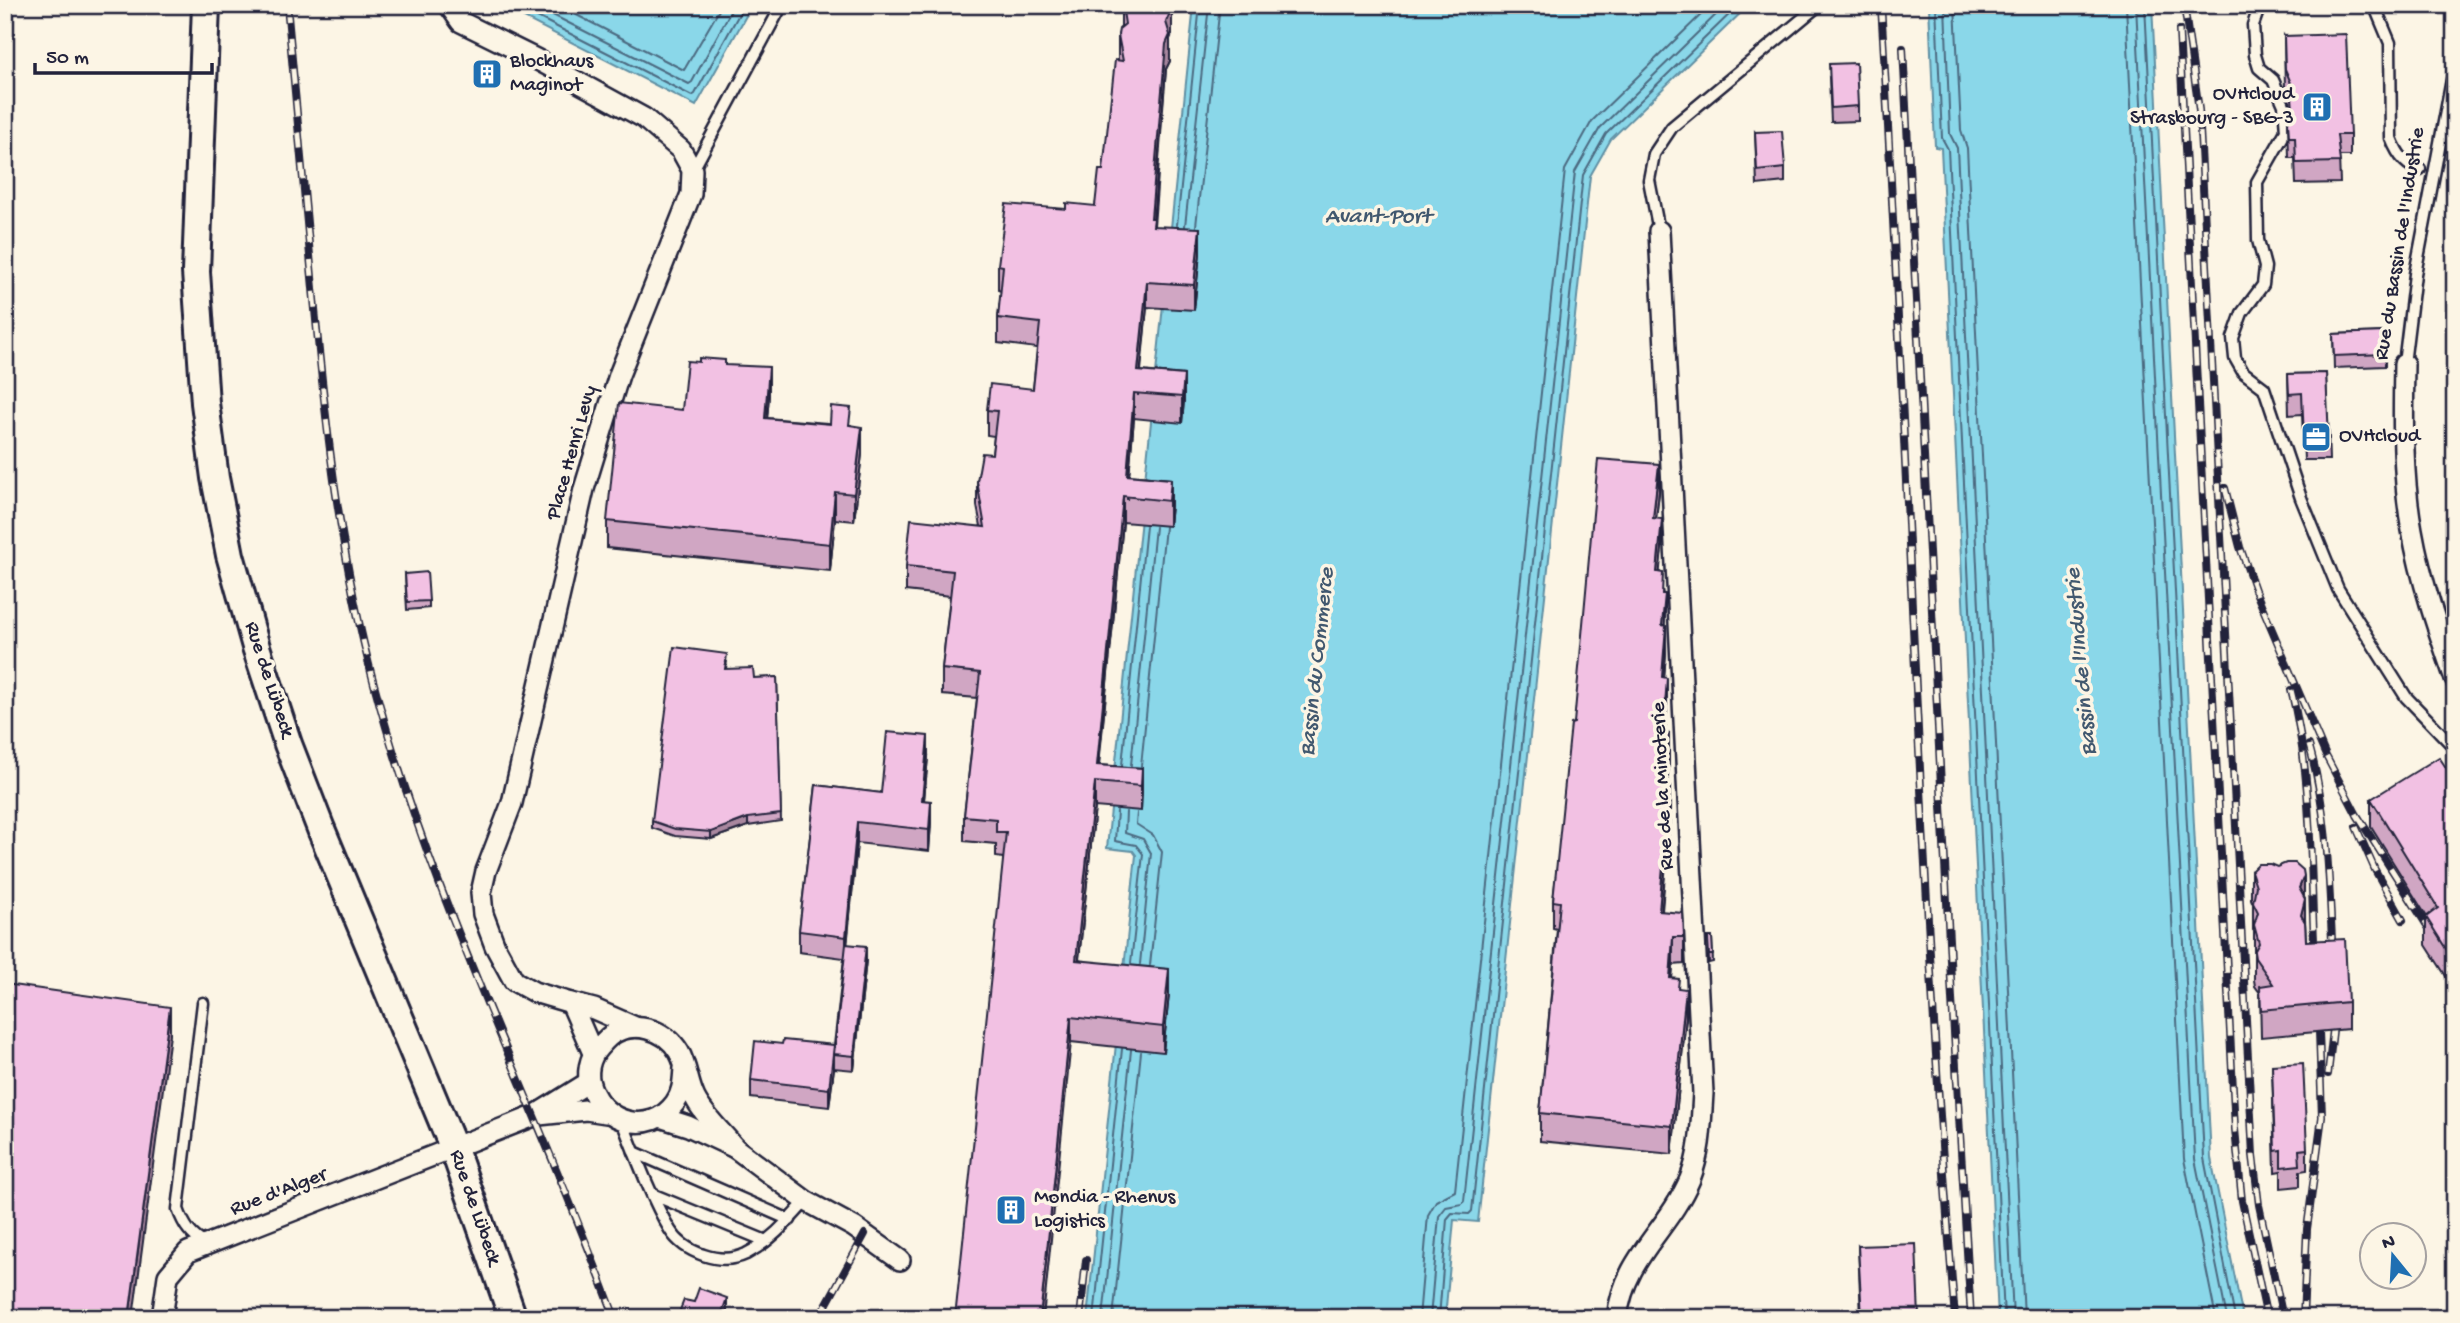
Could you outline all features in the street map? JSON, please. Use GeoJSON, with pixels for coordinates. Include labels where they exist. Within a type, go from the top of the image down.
{"type":"FeatureCollection","features":[{"type":"Feature","properties":{"kind":"main road","name":"Rue de Lübeck"},"geometry":{"type":"LineString","coordinates":[[206,5],[196,272],[205,404],[215,478],[230,555],[256,648],[288,744],[331,855],[454,1149],[513,1318]]}},
{"type":"Feature","properties":{"kind":"street"},"geometry":{"type":"LineString","coordinates":[[449,5],[461,22],[536,58],[644,118],[681,150],[692,170]]}},
{"type":"Feature","properties":{"kind":"street","name":"Place Henri Levy"},"geometry":{"type":"LineString","coordinates":[[635,1027],[594,1009],[534,992],[514,981],[483,914],[481,893],[486,871],[512,803],[584,489],[619,375],[691,194],[692,170]]}},
{"type":"Feature","properties":{"kind":"street","name":"Rue de la Minoterie"},"geometry":{"type":"LineString","coordinates":[[1617,1318],[1626,1279],[1689,1181],[1699,1149],[1703,1093],[1659,231]]}},
{"type":"Feature","properties":{"kind":"street","name":"Rue du Bassin de l'Industrie"},"geometry":{"type":"LineString","coordinates":[[2404,364],[2403,423],[2411,527],[2435,624],[2455,679]]}},
{"type":"Feature","properties":{"kind":"street"},"geometry":{"type":"LineString","coordinates":[[571,1003],[593,1053]]}},
{"type":"Feature","properties":{"kind":"street"},"geometry":{"type":"LineString","coordinates":[[614,1117],[594,1099],[589,1082],[593,1053],[611,1034],[635,1027],[650,1028],[668,1039],[680,1053],[695,1099],[735,1148]]}},
{"type":"Feature","properties":{"kind":"street"},"geometry":{"type":"LineString","coordinates":[[534,1116],[586,1110],[642,1123],[660,1117],[674,1104],[683,1087],[684,1068]]}},
{"type":"Feature","properties":{"kind":"street"},"geometry":{"type":"LineString","coordinates":[[534,1116],[589,1082]]}},
{"type":"Feature","properties":{"kind":"street","name":"Rue d'Alger"},"geometry":{"type":"LineString","coordinates":[[162,1318],[168,1276],[188,1252],[534,1116]]}},
{"type":"Feature","properties":{"kind":"street"},"geometry":{"type":"LineString","coordinates":[[660,1117],[688,1126],[735,1148],[807,1201],[854,1227],[900,1260]]}},
{"type":"Feature","properties":{"kind":"lane"},"geometry":{"type":"LineString","coordinates":[[692,170],[782,5]]}},
{"type":"Feature","properties":{"kind":"lane"},"geometry":{"type":"LineString","coordinates":[[1659,231],[1648,180],[1654,154],[1672,127],[1819,5]]}},
{"type":"Feature","properties":{"kind":"lane"},"geometry":{"type":"LineString","coordinates":[[2266,5],[2258,11],[2253,25],[2255,55],[2259,68],[2273,80],[2284,105],[2286,131],[2257,182],[2258,240],[2265,267],[2263,285],[2242,313],[2233,338],[2235,358],[2244,372],[2264,388],[2301,498],[2338,589],[2406,697],[2455,748]]}},
{"type":"Feature","properties":{"kind":"lane"},"geometry":{"type":"LineString","coordinates":[[2372,5],[2390,43],[2391,138],[2396,151],[2413,168],[2420,169]]}},
{"type":"Feature","properties":{"kind":"lane","name":"Rue du Bassin de l'Industrie"},"geometry":{"type":"LineString","coordinates":[[2404,364],[2415,274],[2455,64]]}},
{"type":"Feature","properties":{"kind":"lane"},"geometry":{"type":"LineString","coordinates":[[203,1003],[178,1209],[184,1226],[207,1245]]}},
{"type":"Feature","properties":{"kind":"lane"},"geometry":{"type":"LineString","coordinates":[[614,1117],[634,1152],[671,1232],[693,1250],[713,1258],[729,1259],[744,1255],[766,1241],[807,1201]]}},
{"type":"Feature","properties":{"kind":"lane"},"geometry":{"type":"LineString","coordinates":[[634,1152],[790,1220]]}},
{"type":"Feature","properties":{"kind":"lane"},"geometry":{"type":"LineString","coordinates":[[654,1195],[766,1241]]}},
{"type":"Feature","properties":{"kind":"water"},"geometry":{"type":"Polygon","coordinates":[[[499,5],[752,5],[696,106],[499,5]]]}},
{"type":"Feature","properties":{"kind":"water","name":"Avant-Port"},"geometry":{"type":"Polygon","coordinates":[[[1194,5],[1749,5],[1611,139],[1590,176],[1478,1222],[1454,1220],[1445,1318],[1087,1318],[1136,855],[1133,851],[1107,848],[1194,5]]]}},
{"type":"Feature","properties":{"kind":"water","name":"Bassin de l'Industrie"},"geometry":{"type":"Polygon","coordinates":[[[1929,5],[2152,5],[2211,1158],[2243,1318],[1998,1318],[1941,148],[1935,147],[1929,5]]]}},
{"type":"Feature","properties":{"kind":"building"},"geometry":{"type":"Polygon","coordinates":[[[1122,5],[1171,5],[1166,22],[1170,35],[1166,44],[1151,218],[1154,218],[1153,226],[1200,228],[1194,285],[1147,282],[1138,371],[1184,375],[1182,397],[1134,393],[1127,475],[1171,479],[1169,501],[1123,496],[1097,765],[1142,768],[1141,786],[1095,782],[1076,960],[1169,969],[1163,1027],[1071,1017],[1040,1318],[955,1318],[1006,832],[996,832],[996,819],[964,816],[980,673],[942,669],[953,571],[906,566],[911,519],[985,527],[977,481],[982,453],[992,454],[997,411],[987,410],[990,384],[1033,389],[1040,323],[998,318],[1003,266],[998,265],[1006,204],[1066,209],[1066,203],[1095,206],[1099,170],[1103,170],[1115,60],[1123,61],[1118,35],[1119,29],[1125,24],[1122,5]]]}},
{"type":"Feature","properties":{"kind":"building","name":"OVHcloud Strasbourg - SBG-3"},"geometry":{"type":"Polygon","coordinates":[[[2346,34],[2350,135],[2337,135],[2340,162],[2296,163],[2295,137],[2289,137],[2288,122],[2293,110],[2291,83],[2285,69],[2284,36],[2346,34]]]}},
{"type":"Feature","properties":{"kind":"building"},"geometry":{"type":"Polygon","coordinates":[[[1856,63],[1858,106],[1831,108],[1829,64],[1856,63]]]}},
{"type":"Feature","properties":{"kind":"building"},"geometry":{"type":"Polygon","coordinates":[[[1782,131],[1785,168],[1757,171],[1755,132],[1782,131]]]}},
{"type":"Feature","properties":{"kind":"building"},"geometry":{"type":"Polygon","coordinates":[[[2385,332],[2385,354],[2334,356],[2333,334],[2385,332]]]}},
{"type":"Feature","properties":{"kind":"building"},"geometry":{"type":"Polygon","coordinates":[[[699,358],[725,360],[725,365],[769,367],[765,418],[830,424],[831,406],[851,408],[849,425],[862,427],[854,494],[835,492],[830,544],[607,521],[619,403],[682,410],[687,361],[699,362],[699,358]]]}},
{"type":"Feature","properties":{"kind":"building"},"geometry":{"type":"Polygon","coordinates":[[[2326,373],[2329,439],[2304,439],[2302,393],[2289,394],[2288,374],[2326,373]]]}},
{"type":"Feature","properties":{"kind":"building"},"geometry":{"type":"Polygon","coordinates":[[[1598,459],[1659,464],[1653,518],[1662,519],[1657,572],[1663,573],[1662,594],[1665,594],[1662,625],[1666,626],[1662,677],[1667,678],[1663,733],[1669,733],[1664,787],[1670,787],[1659,911],[1683,913],[1684,937],[1673,937],[1670,978],[1679,979],[1678,988],[1686,989],[1672,1126],[1540,1113],[1560,902],[1553,901],[1571,724],[1574,723],[1598,459]]]}},
{"type":"Feature","properties":{"kind":"building"},"geometry":{"type":"Polygon","coordinates":[[[427,572],[429,601],[407,602],[405,574],[427,572]]]}},
{"type":"Feature","properties":{"kind":"building"},"geometry":{"type":"Polygon","coordinates":[[[674,647],[727,654],[725,669],[753,668],[754,678],[777,677],[781,814],[748,818],[711,832],[675,829],[652,821],[674,647]]]}},
{"type":"Feature","properties":{"kind":"building"},"geometry":{"type":"Polygon","coordinates":[[[887,732],[928,736],[922,800],[931,801],[929,830],[857,822],[846,937],[799,931],[816,785],[881,793],[887,732]]]}},
{"type":"Feature","properties":{"kind":"building"},"geometry":{"type":"Polygon","coordinates":[[[2439,757],[2455,781],[2455,963],[2426,917],[2438,908],[2371,799],[2439,757]]]}},
{"type":"Feature","properties":{"kind":"building"},"geometry":{"type":"Polygon","coordinates":[[[2295,863],[2303,870],[2304,876],[2299,888],[2305,899],[2301,915],[2305,922],[2306,941],[2345,939],[2348,1002],[2261,1010],[2260,986],[2273,984],[2255,958],[2254,952],[2259,943],[2254,925],[2258,912],[2253,902],[2256,886],[2251,871],[2258,864],[2277,867],[2295,863]]]}},
{"type":"Feature","properties":{"kind":"building"},"geometry":{"type":"Polygon","coordinates":[[[1708,937],[1712,937],[1713,955],[1709,955],[1708,937]]]}},
{"type":"Feature","properties":{"kind":"building"},"geometry":{"type":"Polygon","coordinates":[[[846,944],[866,946],[854,1056],[834,1054],[846,944]]]}},
{"type":"Feature","properties":{"kind":"building"},"geometry":{"type":"Polygon","coordinates":[[[5,984],[170,1007],[129,1318],[5,1318],[5,984]]]}},
{"type":"Feature","properties":{"kind":"building"},"geometry":{"type":"Polygon","coordinates":[[[783,1040],[834,1045],[829,1089],[751,1080],[755,1041],[782,1044],[783,1040]]]}},
{"type":"Feature","properties":{"kind":"building"},"geometry":{"type":"Polygon","coordinates":[[[2303,1063],[2307,1149],[2299,1150],[2300,1165],[2281,1167],[2281,1150],[2275,1151],[2272,1065],[2303,1063]]]}},
{"type":"Feature","properties":{"kind":"building"},"geometry":{"type":"Polygon","coordinates":[[[1916,1244],[1919,1318],[1862,1318],[1858,1246],[1916,1244]]]}},
{"type":"Feature","properties":{"kind":"building"},"geometry":{"type":"Polygon","coordinates":[[[699,1288],[727,1298],[720,1318],[677,1318],[684,1300],[694,1302],[699,1288]]]}},
{"type":"Feature","properties":{"kind":"railway"},"geometry":{"type":"LineString","coordinates":[[287,5],[329,444],[343,541],[362,636],[398,765],[425,846],[615,1318]]}},
{"type":"Feature","properties":{"kind":"railway"},"geometry":{"type":"LineString","coordinates":[[1881,5],[1932,990],[1955,1318]]}},
{"type":"Feature","properties":{"kind":"railway"},"geometry":{"type":"LineString","coordinates":[[2184,5],[2199,110],[2253,1155],[2259,1205],[2283,1318]]}},
{"type":"Feature","properties":{"kind":"railway"},"geometry":{"type":"LineString","coordinates":[[2179,30],[2235,1129],[2242,1201],[2267,1318]]}},
{"type":"Feature","properties":{"kind":"railway"},"geometry":{"type":"LineString","coordinates":[[1903,48],[1971,1318]]}},
{"type":"Feature","properties":{"kind":"railway"},"geometry":{"type":"LineString","coordinates":[[2225,488],[2240,547],[2255,590],[2326,756],[2357,815],[2435,938]]}},
{"type":"Feature","properties":{"kind":"railway"},"geometry":{"type":"LineString","coordinates":[[2291,690],[2307,791],[2315,961]]}},
{"type":"Feature","properties":{"kind":"railway"},"geometry":{"type":"LineString","coordinates":[[2309,745],[2321,798],[2333,960]]}},
{"type":"Feature","properties":{"kind":"railway"},"geometry":{"type":"LineString","coordinates":[[2356,827],[2375,870],[2403,920]]}},
{"type":"Feature","properties":{"kind":"railway"},"geometry":{"type":"LineString","coordinates":[[2328,1074],[2333,1030]]}},
{"type":"Feature","properties":{"kind":"railway"},"geometry":{"type":"LineString","coordinates":[[2303,1318],[2307,1229],[2322,1117],[2319,1031]]}},
{"type":"Feature","properties":{"kind":"railway"},"geometry":{"type":"LineString","coordinates":[[819,1318],[865,1234]]}},
{"type":"Feature","properties":{"kind":"railway"},"geometry":{"type":"LineString","coordinates":[[1080,1318],[1086,1260]]}},
{"type":"Feature","properties":{"kind":"place","name":"Blockhaus Maginot"},"geometry":{"type":"Point","coordinates":[487,74]}},
{"type":"Feature","properties":{"kind":"place","name":"OVHcloud Strasbourg - SBG-3"},"geometry":{"type":"Point","coordinates":[2317,107]}},
{"type":"Feature","properties":{"kind":"place","name":"OVHcloud"},"geometry":{"type":"Point","coordinates":[2316,437]}},
{"type":"Feature","properties":{"kind":"place","name":"Mondia - Rhenus Logistics"},"geometry":{"type":"Point","coordinates":[1011,1210]}},
{"type":"Feature","properties":{"kind":"water label","name":"Bassin du Commerce"},"geometry":{"type":"Point","coordinates":[1318,662]}}]}
